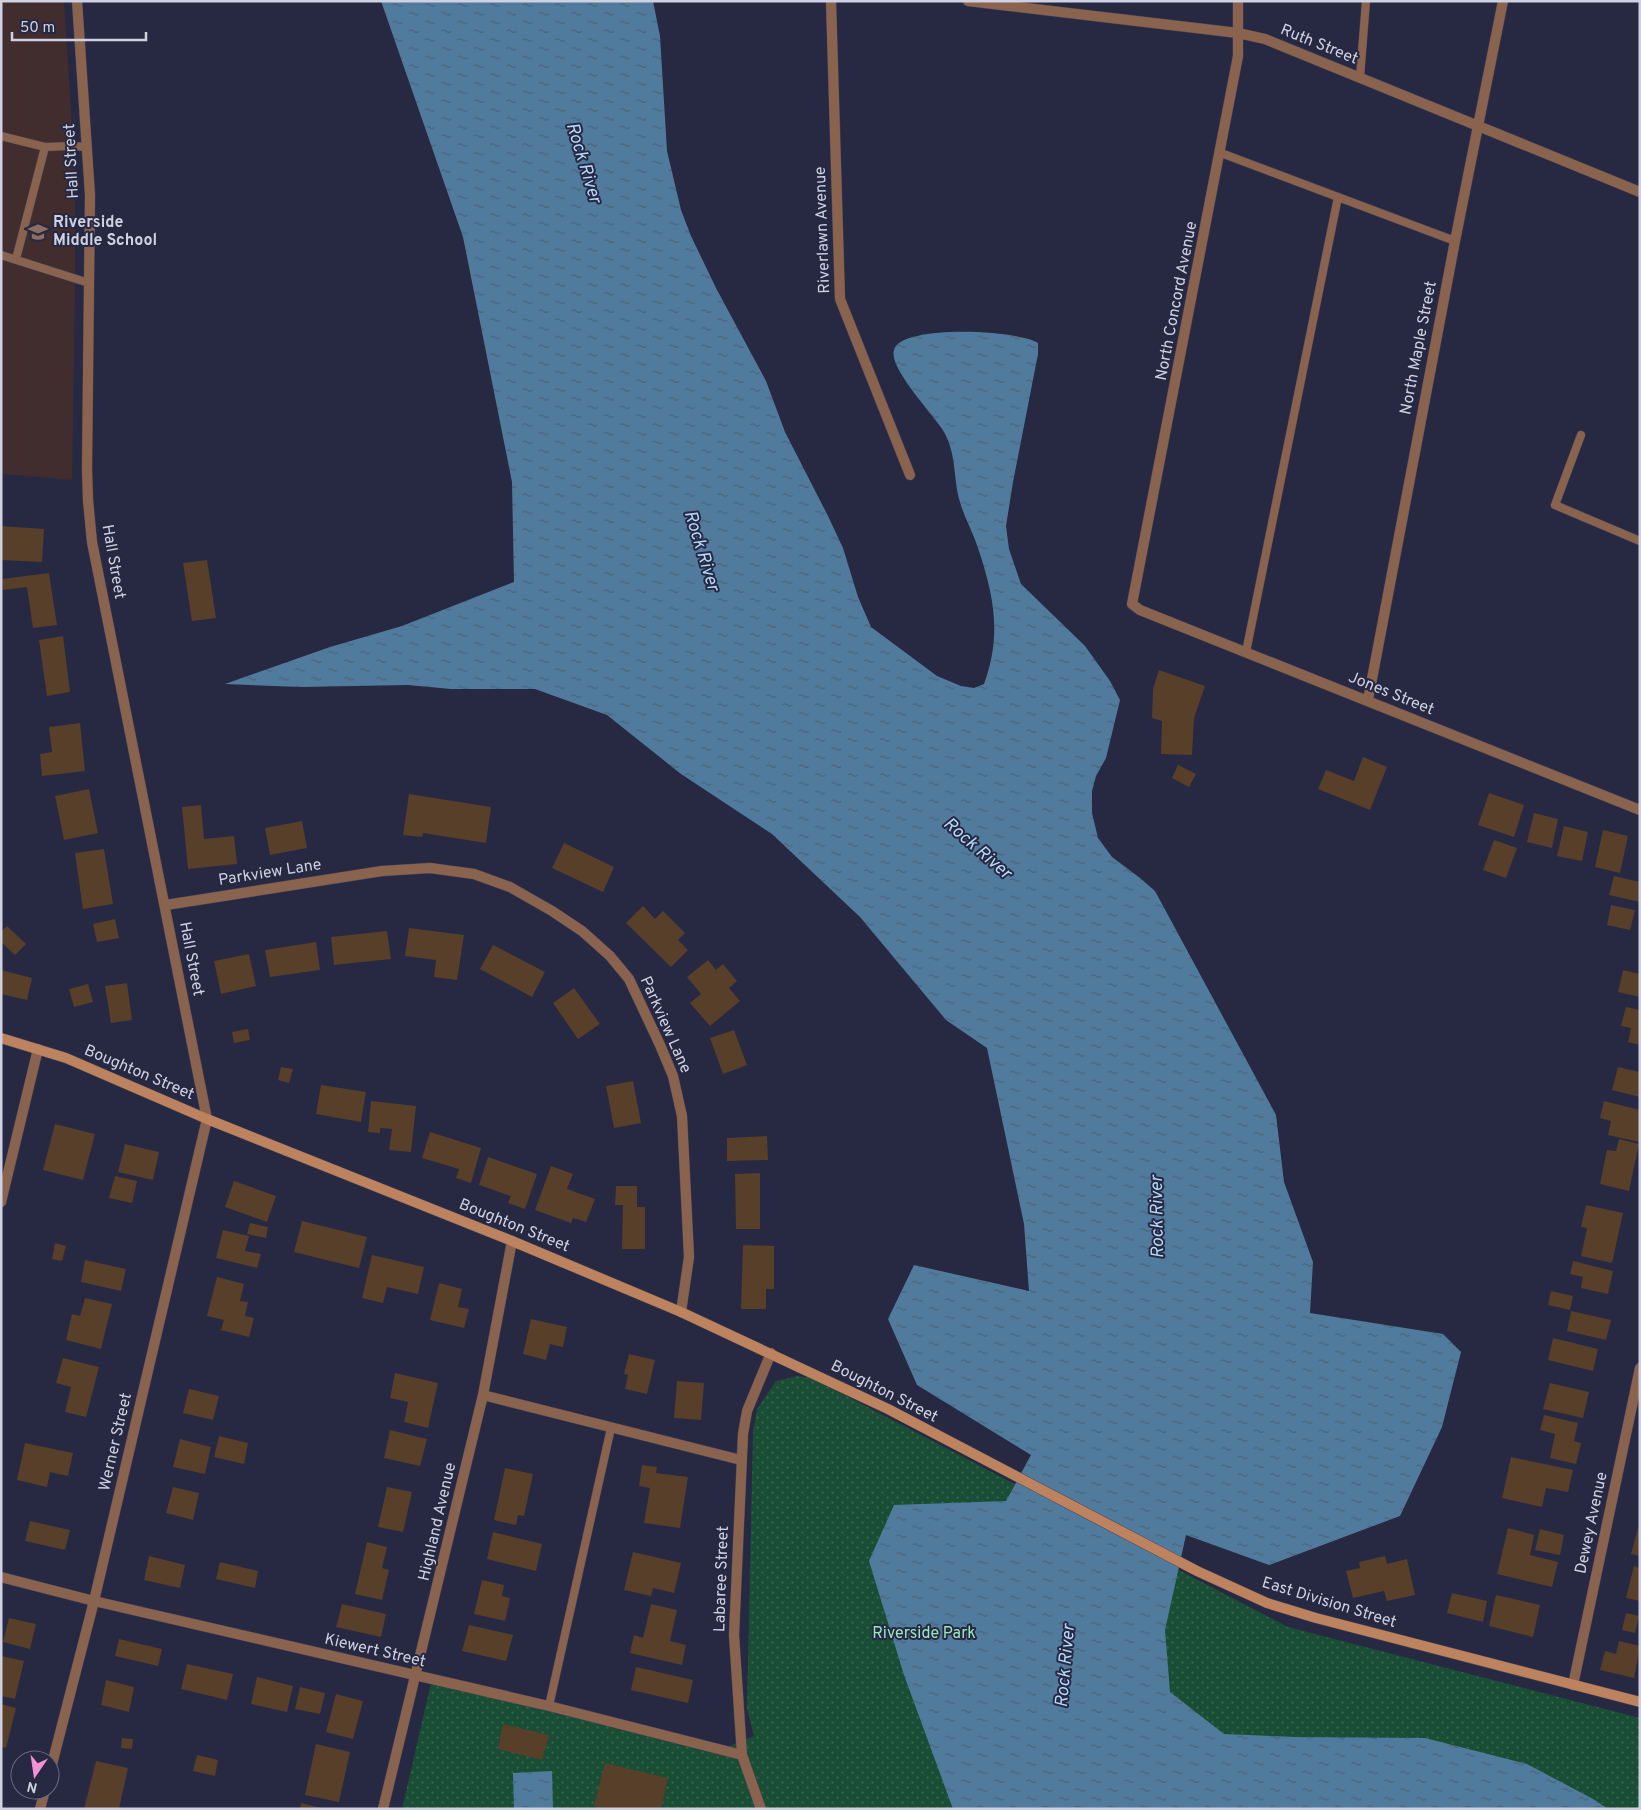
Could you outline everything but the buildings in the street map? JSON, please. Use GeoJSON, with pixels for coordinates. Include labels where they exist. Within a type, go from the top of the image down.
{"type":"FeatureCollection","features":[{"type":"Feature","properties":{"kind":"street","name":"Hall Street"},"geometry":{"type":"LineString","coordinates":[[77,1],[90,195],[87,469],[92,542],[166,905],[207,1119]]}},
{"type":"Feature","properties":{"kind":"street","name":"Riverlawn Avenue"},"geometry":{"type":"LineString","coordinates":[[831,1],[840,299],[910,475]]}},
{"type":"Feature","properties":{"kind":"street","name":"Ruth Street"},"geometry":{"type":"LineString","coordinates":[[968,1],[1238,33],[1265,39],[1640,192]]}},
{"type":"Feature","properties":{"kind":"street","name":"North Concord Avenue"},"geometry":{"type":"LineString","coordinates":[[1132,604],[1221,153],[1238,56],[1238,1]]}},
{"type":"Feature","properties":{"kind":"street","name":"North Maple Street"},"geometry":{"type":"LineString","coordinates":[[1368,700],[1455,241],[1503,1]]}},
{"type":"Feature","properties":{"kind":"street","name":"Jones Street"},"geometry":{"type":"LineString","coordinates":[[1132,604],[1140,610],[1640,810]]}},
{"type":"Feature","properties":{"kind":"street","name":"Parkview Lane"},"geometry":{"type":"LineString","coordinates":[[166,905],[382,871],[430,868],[474,874],[510,887],[582,931],[610,956],[629,979],[660,1045],[678,1095],[682,1116],[690,1257],[681,1312]]}},
{"type":"Feature","properties":{"kind":"street","name":"Boughton Street"},"geometry":{"type":"LineString","coordinates":[[1,1038],[66,1058],[207,1119],[512,1241],[681,1312],[888,1409],[1002,1470]]}},
{"type":"Feature","properties":{"kind":"street"},"geometry":{"type":"LineString","coordinates":[[1,1202],[38,1049]]}},
{"type":"Feature","properties":{"kind":"street","name":"Werner Street"},"geometry":{"type":"LineString","coordinates":[[56,1750],[94,1601],[207,1119]]}},
{"type":"Feature","properties":{"kind":"street","name":"Highland Avenue"},"geometry":{"type":"LineString","coordinates":[[383,1809],[483,1395],[512,1241]]}},
{"type":"Feature","properties":{"kind":"street","name":"Labaree Street"},"geometry":{"type":"LineString","coordinates":[[761,1809],[742,1755],[734,1635],[740,1507],[740,1460],[747,1410],[771,1353]]}},
{"type":"Feature","properties":{"kind":"street","name":"Dewey Avenue"},"geometry":{"type":"LineString","coordinates":[[1573,1685],[1637,1395],[1640,1368]]}},
{"type":"Feature","properties":{"kind":"street"},"geometry":{"type":"LineString","coordinates":[[483,1395],[740,1460]]}},
{"type":"Feature","properties":{"kind":"street","name":"East Division Street"},"geometry":{"type":"LineString","coordinates":[[1002,1470],[1197,1571],[1267,1603],[1308,1616],[1640,1702]]}},
{"type":"Feature","properties":{"kind":"street","name":"Kiewert Street"},"geometry":{"type":"LineString","coordinates":[[1,1577],[94,1601],[549,1706],[742,1755]]}},
{"type":"Feature","properties":{"kind":"lane"},"geometry":{"type":"LineString","coordinates":[[1360,77],[1366,1]]}},
{"type":"Feature","properties":{"kind":"lane"},"geometry":{"type":"LineString","coordinates":[[1,137],[45,147],[87,147]]}},
{"type":"Feature","properties":{"kind":"lane"},"geometry":{"type":"LineString","coordinates":[[16,258],[45,147]]}},
{"type":"Feature","properties":{"kind":"lane"},"geometry":{"type":"LineString","coordinates":[[1221,153],[1455,241]]}},
{"type":"Feature","properties":{"kind":"lane"},"geometry":{"type":"LineString","coordinates":[[1246,652],[1338,197]]}},
{"type":"Feature","properties":{"kind":"lane"},"geometry":{"type":"LineString","coordinates":[[1,255],[16,258],[89,283]]}},
{"type":"Feature","properties":{"kind":"lane"},"geometry":{"type":"LineString","coordinates":[[1581,435],[1555,505],[1640,541]]}},
{"type":"Feature","properties":{"kind":"lane"},"geometry":{"type":"LineString","coordinates":[[549,1706],[611,1428]]}},
{"type":"Feature","properties":{"kind":"shaded area","name":"Riverside Middle School"},"geometry":{"type":"Polygon","coordinates":[[[1,1],[64,1],[75,174],[72,480],[1,474],[1,1]]]}},
{"type":"Feature","properties":{"kind":"green space","name":"Riverside Park"},"geometry":{"type":"Polygon","coordinates":[[[797,1376],[812,1378],[1288,1627],[1640,1718],[1640,1809],[402,1809],[431,1683],[720,1750],[754,1736],[747,1709],[753,1431],[757,1409],[776,1381],[797,1376]]]}},
{"type":"Feature","properties":{"kind":"water","name":"Rock River"},"geometry":{"type":"Polygon","coordinates":[[[381,1],[653,1],[660,36],[667,151],[681,210],[691,236],[716,288],[766,381],[785,432],[843,548],[858,597],[871,627],[937,676],[961,686],[974,688],[984,684],[993,649],[994,616],[992,599],[978,548],[960,502],[953,458],[948,441],[939,424],[898,368],[894,358],[894,350],[901,342],[917,336],[938,333],[961,332],[1008,335],[1038,343],[1038,354],[1006,526],[1009,549],[1021,584],[1085,646],[1110,681],[1120,700],[1106,758],[1096,776],[1092,791],[1092,813],[1098,838],[1112,857],[1155,891],[1276,1115],[1284,1182],[1313,1262],[1310,1313],[1443,1334],[1461,1352],[1442,1427],[1400,1516],[1269,1565],[1186,1535],[1165,1630],[1170,1692],[1224,1734],[1296,1737],[1425,1738],[1527,1764],[1608,1809],[953,1809],[904,1675],[869,1561],[894,1505],[1006,1501],[1031,1455],[917,1385],[888,1319],[914,1265],[1029,1291],[1024,1224],[987,1048],[946,1020],[860,917],[772,834],[681,774],[607,715],[535,689],[451,689],[408,685],[301,687],[225,684],[330,647],[402,626],[514,582],[512,482],[463,237],[381,1]]]}},
{"type":"Feature","properties":{"kind":"water"},"geometry":{"type":"Polygon","coordinates":[[[552,1771],[553,1809],[514,1809],[513,1773],[552,1771]]]}},
{"type":"Feature","properties":{"kind":"place","name":"Riverside Middle School"},"geometry":{"type":"Point","coordinates":[38,232]}}]}
